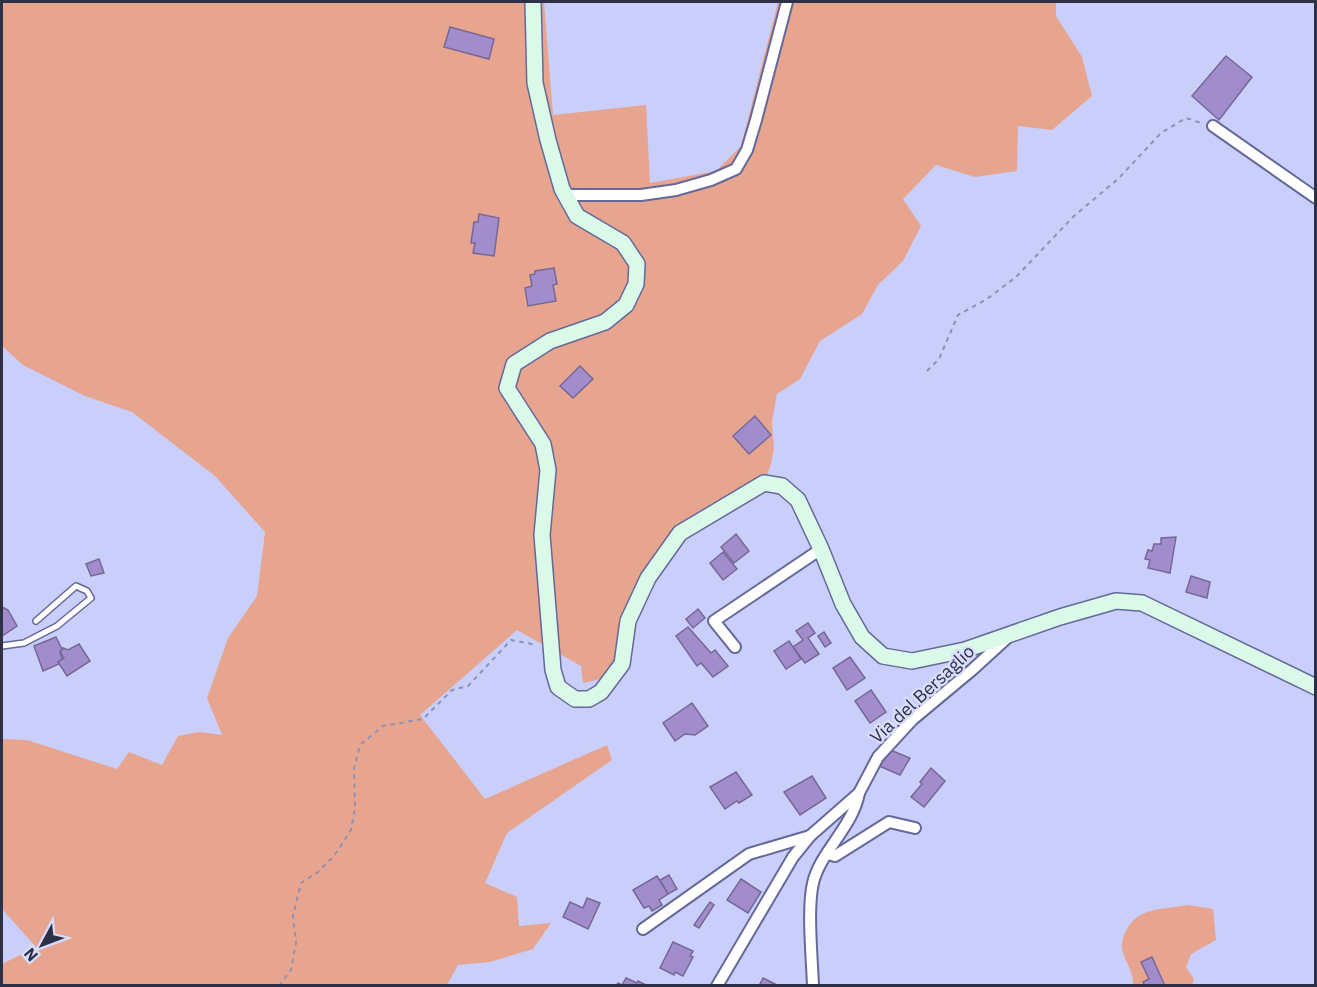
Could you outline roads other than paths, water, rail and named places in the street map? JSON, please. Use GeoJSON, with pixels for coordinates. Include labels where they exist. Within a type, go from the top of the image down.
{"type":"FeatureCollection","features":[{"type":"Feature","properties":{"kind":"street"},"geometry":{"type":"LineString","coordinates":[[533,2],[535,83],[562,189],[577,216],[623,243],[637,264],[636,284],[626,305],[605,322],[550,341],[514,364],[507,388],[543,444],[548,470],[542,535],[553,670],[558,687],[576,699],[589,699],[601,692],[622,664],[628,621],[648,578],[680,533],[764,483],[782,486],[798,500],[843,604],[862,637],[883,656],[912,661],[965,650],[1060,617],[1116,601],[1142,603],[1316,687]]}},
{"type":"Feature","properties":{"kind":"street"},"geometry":{"type":"LineString","coordinates":[[566,195],[641,195],[665,192],[711,180],[736,169],[747,150],[787,2]]}},
{"type":"Feature","properties":{"kind":"street"},"geometry":{"type":"LineString","coordinates":[[1213,126],[1316,198]]}},
{"type":"Feature","properties":{"kind":"street"},"geometry":{"type":"LineString","coordinates":[[735,647],[714,621],[821,549]]}},
{"type":"Feature","properties":{"kind":"street","name":"Via del Bersaglio"},"geometry":{"type":"LineString","coordinates":[[717,986],[793,857],[810,836],[859,793],[878,757],[912,720],[1011,634]]}},
{"type":"Feature","properties":{"kind":"street"},"geometry":{"type":"LineString","coordinates":[[813,986],[811,909],[813,883],[857,807],[859,793]]}},
{"type":"Feature","properties":{"kind":"street"},"geometry":{"type":"LineString","coordinates":[[828,855],[835,856],[889,822],[915,828]]}},
{"type":"Feature","properties":{"kind":"street"},"geometry":{"type":"LineString","coordinates":[[643,928],[749,854],[810,836]]}},
{"type":"Feature","properties":{"kind":"lane"},"geometry":{"type":"LineString","coordinates":[[2,646],[24,643],[57,626],[91,598],[87,591],[76,586],[36,621]]}}]}
